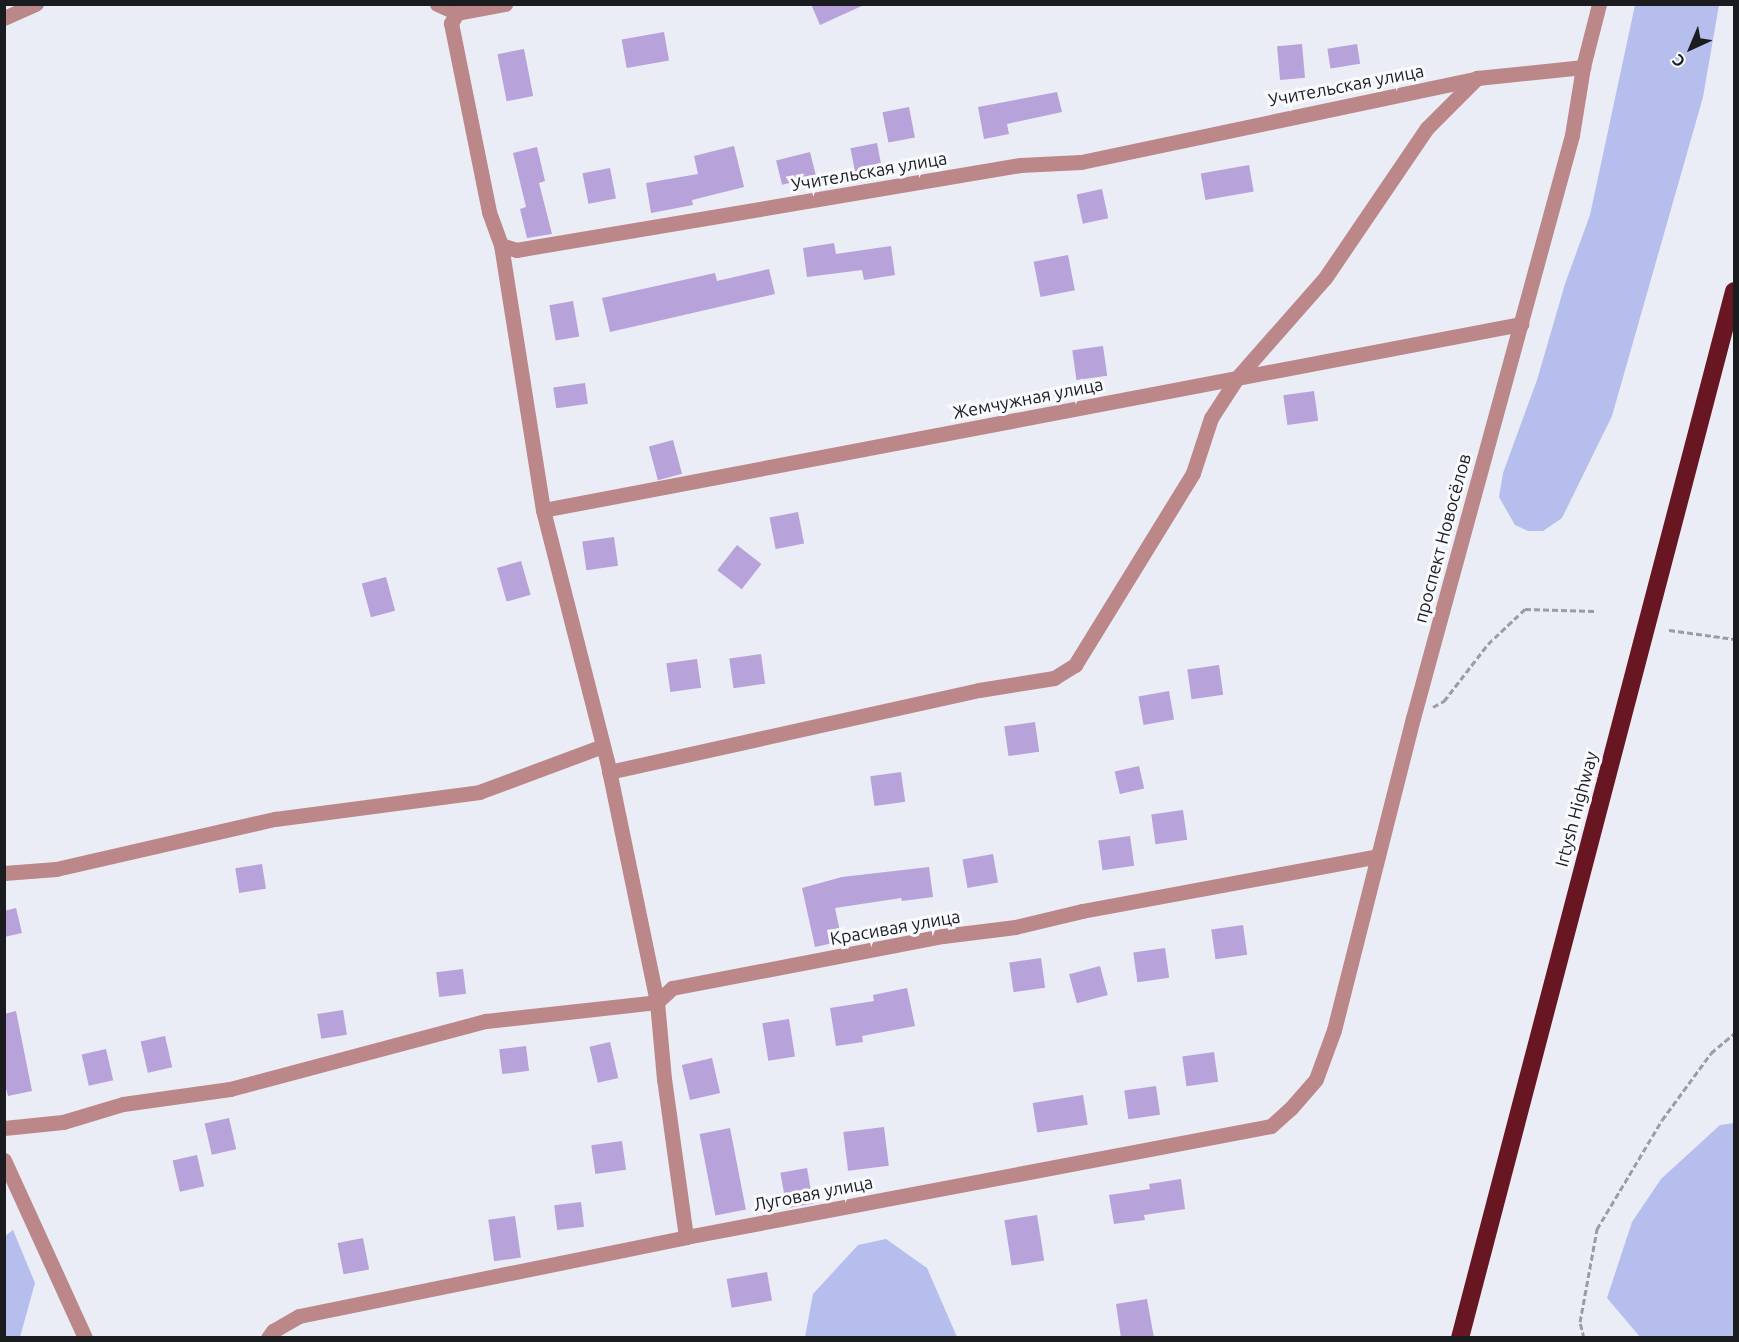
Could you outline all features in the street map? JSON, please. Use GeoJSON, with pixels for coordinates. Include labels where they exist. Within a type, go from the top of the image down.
{"type":"FeatureCollection","features":[{"type":"Feature","properties":{"kind":"highway","name":"Irtysh Highway"},"geometry":{"type":"LineString","coordinates":[[1460,1338],[1734,291]]}},
{"type":"Feature","properties":{"kind":"street"},"geometry":{"type":"LineString","coordinates":[[4,18],[36,4]]}},
{"type":"Feature","properties":{"kind":"street"},"geometry":{"type":"LineString","coordinates":[[438,4],[456,9],[505,4]]}},
{"type":"Feature","properties":{"kind":"street","name":"проспект Новосёлов"},"geometry":{"type":"LineString","coordinates":[[1316,1079],[1334,1030],[1413,718],[1572,135],[1583,67],[1599,4]]}},
{"type":"Feature","properties":{"kind":"street"},"geometry":{"type":"LineString","coordinates":[[456,9],[451,23],[489,212],[501,244],[543,510],[603,746],[657,1002],[664,1079],[686,1237]]}},
{"type":"Feature","properties":{"kind":"street","name":"Учительская улица"},"geometry":{"type":"LineString","coordinates":[[501,244],[516,250],[1020,165],[1081,162],[1477,78],[1583,67]]}},
{"type":"Feature","properties":{"kind":"street"},"geometry":{"type":"LineString","coordinates":[[609,772],[979,690],[1053,678],[1075,665],[1193,473],[1211,418],[1237,378],[1325,278],[1427,128],[1477,78]]}},
{"type":"Feature","properties":{"kind":"street","name":"Жемчужная улица"},"geometry":{"type":"LineString","coordinates":[[543,510],[1521,324]]}},
{"type":"Feature","properties":{"kind":"street"},"geometry":{"type":"LineString","coordinates":[[4,873],[56,869],[275,819],[480,792],[603,746]]}},
{"type":"Feature","properties":{"kind":"street","name":"Красивая улица"},"geometry":{"type":"LineString","coordinates":[[657,1002],[672,988],[943,936],[1015,927],[1082,911],[1378,856]]}},
{"type":"Feature","properties":{"kind":"street"},"geometry":{"type":"LineString","coordinates":[[4,1128],[63,1122],[123,1104],[230,1089],[486,1021],[657,1002]]}},
{"type":"Feature","properties":{"kind":"street","name":"Луговая улица"},"geometry":{"type":"LineString","coordinates":[[268,1338],[273,1331],[299,1316],[686,1237],[1271,1126],[1316,1079]]}},
{"type":"Feature","properties":{"kind":"street"},"geometry":{"type":"LineString","coordinates":[[4,1160],[85,1338]]}},
{"type":"Feature","properties":{"kind":"path"},"geometry":{"type":"LineString","coordinates":[[1413,718],[1444,701],[1488,644],[1526,609],[1595,611]]}},
{"type":"Feature","properties":{"kind":"path"},"geometry":{"type":"LineString","coordinates":[[1669,630],[1734,639]]}},
{"type":"Feature","properties":{"kind":"path"},"geometry":{"type":"LineString","coordinates":[[1584,1338],[1580,1322],[1597,1229],[1662,1120],[1711,1053],[1734,1034]]}},
{"type":"Feature","properties":{"kind":"shaded area"},"geometry":{"type":"Polygon","coordinates":[[[1635,5],[1719,5],[1703,97],[1612,416],[1562,518],[1543,531],[1528,531],[1515,525],[1499,497],[1503,473],[1537,380],[1565,284],[1590,215],[1635,5]]]}},
{"type":"Feature","properties":{"kind":"shaded area"},"geometry":{"type":"Polygon","coordinates":[[[1734,1123],[1734,1337],[1640,1337],[1607,1298],[1632,1222],[1661,1179],[1720,1125],[1734,1123]]]}},
{"type":"Feature","properties":{"kind":"shaded area"},"geometry":{"type":"Polygon","coordinates":[[[13,1230],[35,1283],[20,1337],[5,1337],[5,1236],[13,1230]]]}},
{"type":"Feature","properties":{"kind":"shaded area"},"geometry":{"type":"Polygon","coordinates":[[[886,1239],[927,1268],[957,1337],[805,1337],[813,1294],[858,1245],[886,1239]]]}},
{"type":"Feature","properties":{"kind":"building"},"geometry":{"type":"Polygon","coordinates":[[[811,4],[866,4],[820,25],[811,4]]]}},
{"type":"Feature","properties":{"kind":"building"},"geometry":{"type":"Polygon","coordinates":[[[664,32],[669,61],[627,68],[622,39],[664,32]]]}},
{"type":"Feature","properties":{"kind":"building"},"geometry":{"type":"Polygon","coordinates":[[[1302,44],[1305,78],[1280,80],[1277,46],[1302,44]]]}},
{"type":"Feature","properties":{"kind":"building"},"geometry":{"type":"Polygon","coordinates":[[[1357,44],[1360,64],[1330,68],[1327,49],[1357,44]]]}},
{"type":"Feature","properties":{"kind":"building"},"geometry":{"type":"Polygon","coordinates":[[[524,49],[533,96],[507,101],[497,54],[524,49]]]}},
{"type":"Feature","properties":{"kind":"building"},"geometry":{"type":"Polygon","coordinates":[[[1057,92],[1062,112],[1007,124],[1009,134],[984,139],[978,107],[1057,92]]]}},
{"type":"Feature","properties":{"kind":"building"},"geometry":{"type":"Polygon","coordinates":[[[909,107],[915,137],[888,143],[882,112],[909,107]]]}},
{"type":"Feature","properties":{"kind":"building"},"geometry":{"type":"Polygon","coordinates":[[[877,143],[883,173],[856,179],[850,148],[877,143]]]}},
{"type":"Feature","properties":{"kind":"building"},"geometry":{"type":"Polygon","coordinates":[[[734,146],[744,187],[692,200],[693,205],[651,213],[646,183],[698,174],[694,156],[734,146]]]}},
{"type":"Feature","properties":{"kind":"building"},"geometry":{"type":"Polygon","coordinates":[[[537,147],[545,181],[539,183],[552,234],[527,238],[520,209],[526,207],[513,153],[537,147]]]}},
{"type":"Feature","properties":{"kind":"building"},"geometry":{"type":"Polygon","coordinates":[[[810,152],[816,176],[782,185],[776,160],[810,152]]]}},
{"type":"Feature","properties":{"kind":"building"},"geometry":{"type":"Polygon","coordinates":[[[1249,165],[1254,192],[1205,200],[1201,174],[1249,165]]]}},
{"type":"Feature","properties":{"kind":"building"},"geometry":{"type":"Polygon","coordinates":[[[610,168],[616,198],[588,204],[583,173],[610,168]]]}},
{"type":"Feature","properties":{"kind":"building"},"geometry":{"type":"Polygon","coordinates":[[[1102,189],[1108,218],[1083,224],[1077,194],[1102,189]]]}},
{"type":"Feature","properties":{"kind":"building"},"geometry":{"type":"Polygon","coordinates":[[[834,243],[836,254],[891,246],[895,275],[864,280],[862,270],[807,277],[803,248],[834,243]]]}},
{"type":"Feature","properties":{"kind":"building"},"geometry":{"type":"Polygon","coordinates":[[[1068,255],[1075,290],[1041,297],[1034,262],[1068,255]]]}},
{"type":"Feature","properties":{"kind":"building"},"geometry":{"type":"Polygon","coordinates":[[[769,269],[775,294],[610,332],[602,298],[715,273],[717,281],[769,269]]]}},
{"type":"Feature","properties":{"kind":"building"},"geometry":{"type":"Polygon","coordinates":[[[573,301],[579,336],[556,341],[549,305],[573,301]]]}},
{"type":"Feature","properties":{"kind":"building"},"geometry":{"type":"Polygon","coordinates":[[[1103,346],[1107,376],[1076,380],[1072,350],[1103,346]]]}},
{"type":"Feature","properties":{"kind":"building"},"geometry":{"type":"Polygon","coordinates":[[[585,383],[588,404],[556,408],[553,387],[585,383]]]}},
{"type":"Feature","properties":{"kind":"building"},"geometry":{"type":"Polygon","coordinates":[[[1314,391],[1318,421],[1287,425],[1283,395],[1314,391]]]}},
{"type":"Feature","properties":{"kind":"building"},"geometry":{"type":"Polygon","coordinates":[[[673,440],[682,474],[658,480],[649,446],[673,440]]]}},
{"type":"Feature","properties":{"kind":"building"},"geometry":{"type":"Polygon","coordinates":[[[798,512],[804,543],[776,549],[770,518],[798,512]]]}},
{"type":"Feature","properties":{"kind":"building"},"geometry":{"type":"Polygon","coordinates":[[[614,537],[618,566],[586,570],[582,541],[614,537]]]}},
{"type":"Feature","properties":{"kind":"building"},"geometry":{"type":"Polygon","coordinates":[[[737,545],[761,564],[742,589],[717,570],[737,545]]]}},
{"type":"Feature","properties":{"kind":"building"},"geometry":{"type":"Polygon","coordinates":[[[521,561],[531,595],[507,602],[497,568],[521,561]]]}},
{"type":"Feature","properties":{"kind":"building"},"geometry":{"type":"Polygon","coordinates":[[[386,577],[395,611],[371,617],[362,583],[386,577]]]}},
{"type":"Feature","properties":{"kind":"building"},"geometry":{"type":"Polygon","coordinates":[[[761,654],[765,684],[733,688],[729,658],[761,654]]]}},
{"type":"Feature","properties":{"kind":"building"},"geometry":{"type":"Polygon","coordinates":[[[697,659],[701,688],[670,692],[666,663],[697,659]]]}},
{"type":"Feature","properties":{"kind":"building"},"geometry":{"type":"Polygon","coordinates":[[[1219,665],[1223,695],[1191,699],[1187,669],[1219,665]]]}},
{"type":"Feature","properties":{"kind":"building"},"geometry":{"type":"Polygon","coordinates":[[[1169,691],[1174,720],[1144,725],[1138,696],[1169,691]]]}},
{"type":"Feature","properties":{"kind":"building"},"geometry":{"type":"Polygon","coordinates":[[[1035,722],[1039,752],[1008,756],[1004,726],[1035,722]]]}},
{"type":"Feature","properties":{"kind":"building"},"geometry":{"type":"Polygon","coordinates":[[[1139,766],[1144,788],[1120,794],[1115,772],[1139,766]]]}},
{"type":"Feature","properties":{"kind":"building"},"geometry":{"type":"Polygon","coordinates":[[[901,772],[905,802],[874,806],[870,776],[901,772]]]}},
{"type":"Feature","properties":{"kind":"building"},"geometry":{"type":"Polygon","coordinates":[[[1183,810],[1187,840],[1155,844],[1151,814],[1183,810]]]}},
{"type":"Feature","properties":{"kind":"building"},"geometry":{"type":"Polygon","coordinates":[[[1130,836],[1134,866],[1102,870],[1098,840],[1130,836]]]}},
{"type":"Feature","properties":{"kind":"building"},"geometry":{"type":"Polygon","coordinates":[[[993,854],[998,883],[968,888],[962,859],[993,854]]]}},
{"type":"Feature","properties":{"kind":"building"},"geometry":{"type":"Polygon","coordinates":[[[262,864],[266,889],[239,893],[235,868],[262,864]]]}},
{"type":"Feature","properties":{"kind":"building"},"geometry":{"type":"Polygon","coordinates":[[[929,867],[933,897],[902,901],[901,898],[835,908],[842,941],[815,947],[802,888],[842,877],[929,867]]]}},
{"type":"Feature","properties":{"kind":"building"},"geometry":{"type":"Polygon","coordinates":[[[16,908],[22,933],[4,937],[4,911],[16,908]]]}},
{"type":"Feature","properties":{"kind":"building"},"geometry":{"type":"Polygon","coordinates":[[[1243,925],[1247,955],[1215,959],[1211,929],[1243,925]]]}},
{"type":"Feature","properties":{"kind":"building"},"geometry":{"type":"Polygon","coordinates":[[[1165,948],[1169,978],[1137,982],[1133,952],[1165,948]]]}},
{"type":"Feature","properties":{"kind":"building"},"geometry":{"type":"Polygon","coordinates":[[[1041,958],[1045,988],[1013,992],[1009,962],[1041,958]]]}},
{"type":"Feature","properties":{"kind":"building"},"geometry":{"type":"Polygon","coordinates":[[[1100,966],[1108,995],[1077,1003],[1069,974],[1100,966]]]}},
{"type":"Feature","properties":{"kind":"building"},"geometry":{"type":"Polygon","coordinates":[[[463,969],[466,994],[439,997],[436,972],[463,969]]]}},
{"type":"Feature","properties":{"kind":"building"},"geometry":{"type":"Polygon","coordinates":[[[907,988],[915,1026],[862,1036],[863,1042],[836,1046],[830,1008],[874,1001],[873,995],[907,988]]]}},
{"type":"Feature","properties":{"kind":"building"},"geometry":{"type":"Polygon","coordinates":[[[343,1010],[347,1035],[321,1039],[317,1014],[343,1010]]]}},
{"type":"Feature","properties":{"kind":"building"},"geometry":{"type":"Polygon","coordinates":[[[16,1011],[32,1091],[8,1096],[4,1081],[4,1014],[16,1011]]]}},
{"type":"Feature","properties":{"kind":"building"},"geometry":{"type":"Polygon","coordinates":[[[789,1019],[795,1057],[768,1061],[762,1023],[789,1019]]]}},
{"type":"Feature","properties":{"kind":"building"},"geometry":{"type":"Polygon","coordinates":[[[165,1036],[172,1067],[148,1073],[141,1042],[165,1036]]]}},
{"type":"Feature","properties":{"kind":"building"},"geometry":{"type":"Polygon","coordinates":[[[610,1042],[618,1078],[598,1083],[590,1047],[610,1042]]]}},
{"type":"Feature","properties":{"kind":"building"},"geometry":{"type":"Polygon","coordinates":[[[526,1046],[529,1071],[502,1074],[499,1049],[526,1046]]]}},
{"type":"Feature","properties":{"kind":"building"},"geometry":{"type":"Polygon","coordinates":[[[106,1049],[113,1080],[89,1086],[82,1055],[106,1049]]]}},
{"type":"Feature","properties":{"kind":"building"},"geometry":{"type":"Polygon","coordinates":[[[1214,1052],[1218,1082],[1186,1086],[1182,1056],[1214,1052]]]}},
{"type":"Feature","properties":{"kind":"building"},"geometry":{"type":"Polygon","coordinates":[[[712,1058],[720,1093],[690,1100],[682,1065],[712,1058]]]}},
{"type":"Feature","properties":{"kind":"building"},"geometry":{"type":"Polygon","coordinates":[[[1156,1086],[1160,1115],[1128,1119],[1124,1090],[1156,1086]]]}},
{"type":"Feature","properties":{"kind":"building"},"geometry":{"type":"Polygon","coordinates":[[[1083,1095],[1088,1125],[1037,1133],[1033,1103],[1083,1095]]]}},
{"type":"Feature","properties":{"kind":"building"},"geometry":{"type":"Polygon","coordinates":[[[229,1118],[236,1149],[212,1155],[205,1124],[229,1118]]]}},
{"type":"Feature","properties":{"kind":"building"},"geometry":{"type":"Polygon","coordinates":[[[884,1127],[889,1166],[848,1171],[843,1132],[884,1127]]]}},
{"type":"Feature","properties":{"kind":"building"},"geometry":{"type":"Polygon","coordinates":[[[730,1128],[746,1209],[715,1215],[700,1134],[730,1128]]]}},
{"type":"Feature","properties":{"kind":"building"},"geometry":{"type":"Polygon","coordinates":[[[622,1141],[626,1170],[595,1174],[591,1145],[622,1141]]]}},
{"type":"Feature","properties":{"kind":"building"},"geometry":{"type":"Polygon","coordinates":[[[197,1155],[204,1186],[180,1192],[173,1161],[197,1155]]]}},
{"type":"Feature","properties":{"kind":"building"},"geometry":{"type":"Polygon","coordinates":[[[807,1168],[813,1203],[787,1208],[780,1173],[807,1168]]]}},
{"type":"Feature","properties":{"kind":"building"},"geometry":{"type":"Polygon","coordinates":[[[1181,1179],[1185,1209],[1144,1215],[1145,1220],[1114,1224],[1109,1195],[1150,1189],[1149,1184],[1181,1179]]]}},
{"type":"Feature","properties":{"kind":"building"},"geometry":{"type":"Polygon","coordinates":[[[581,1202],[584,1227],[557,1230],[554,1205],[581,1202]]]}},
{"type":"Feature","properties":{"kind":"building"},"geometry":{"type":"Polygon","coordinates":[[[1037,1215],[1044,1260],[1012,1266],[1004,1220],[1037,1215]]]}},
{"type":"Feature","properties":{"kind":"building"},"geometry":{"type":"Polygon","coordinates":[[[515,1216],[521,1258],[494,1261],[488,1220],[515,1216]]]}},
{"type":"Feature","properties":{"kind":"building"},"geometry":{"type":"Polygon","coordinates":[[[363,1238],[369,1269],[344,1274],[337,1243],[363,1238]]]}},
{"type":"Feature","properties":{"kind":"building"},"geometry":{"type":"Polygon","coordinates":[[[767,1272],[772,1301],[732,1308],[727,1279],[767,1272]]]}},
{"type":"Feature","properties":{"kind":"building"},"geometry":{"type":"Polygon","coordinates":[[[1147,1299],[1154,1338],[1121,1338],[1116,1304],[1147,1299]]]}}]}
